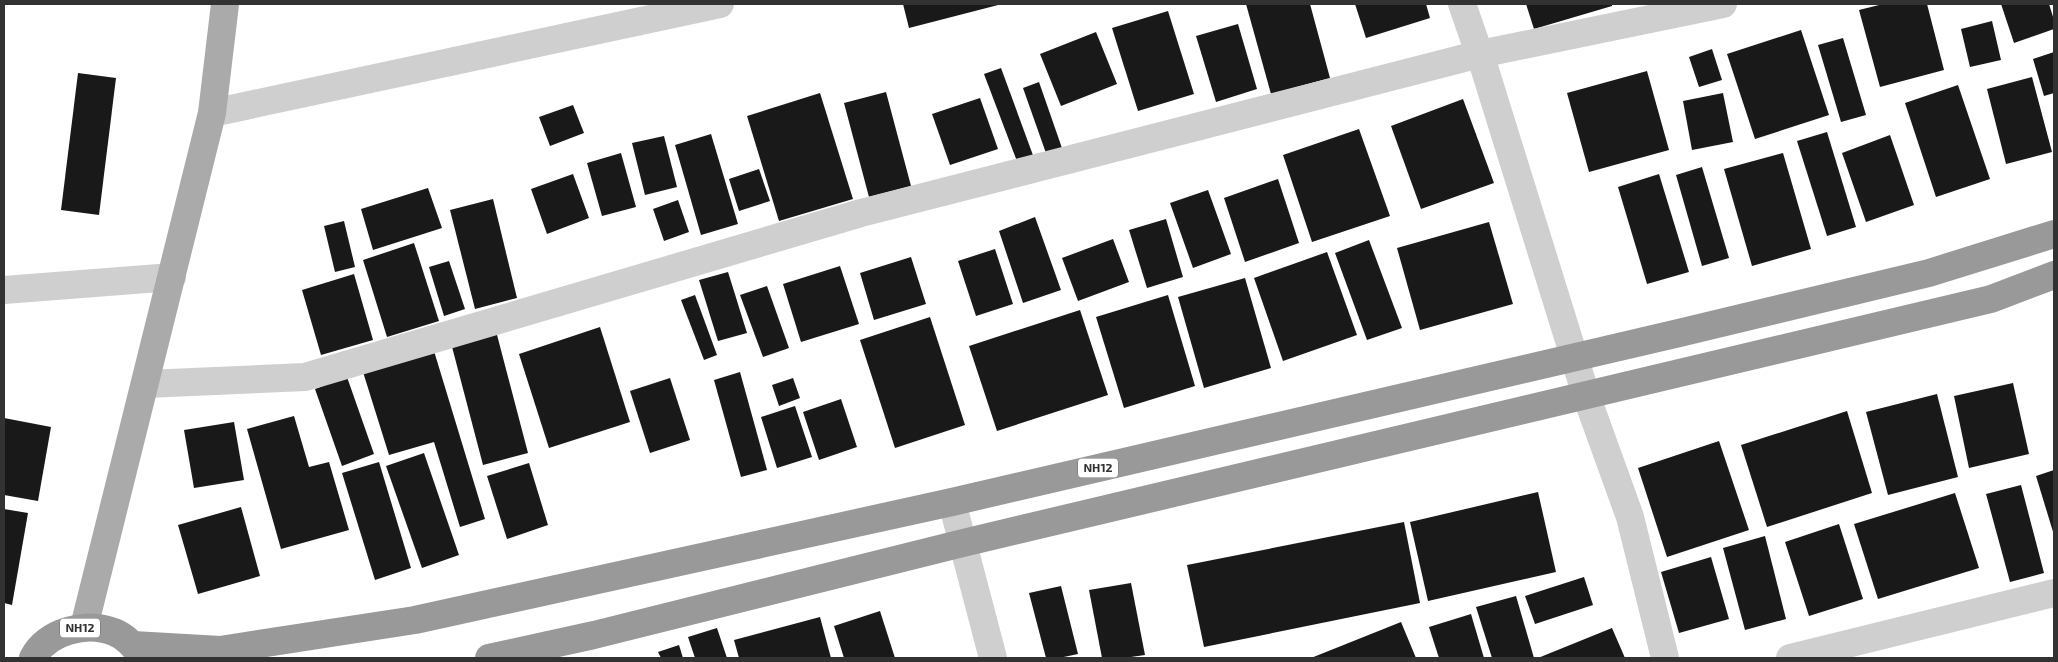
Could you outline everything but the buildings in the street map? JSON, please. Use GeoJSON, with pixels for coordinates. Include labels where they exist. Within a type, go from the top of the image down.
{"type":"FeatureCollection","features":[{"type":"Feature","properties":{"kind":"highway","name":"NH12"},"geometry":{"type":"LineString","coordinates":[[32,658],[44,644],[63,632],[84,627],[114,632],[138,652],[220,650],[415,620],[952,502],[1575,358],[1929,273],[2054,234]]}},
{"type":"Feature","properties":{"kind":"highway"},"geometry":{"type":"LineString","coordinates":[[489,658],[594,635],[963,543],[1991,298],[2054,276]]}},
{"type":"Feature","properties":{"kind":"main road"},"geometry":{"type":"LineString","coordinates":[[84,627],[212,113],[225,4]]}},
{"type":"Feature","properties":{"kind":"street"},"geometry":{"type":"LineString","coordinates":[[212,113],[720,4]]}},
{"type":"Feature","properties":{"kind":"street"},"geometry":{"type":"LineString","coordinates":[[1462,4],[1480,54],[1586,395],[1630,517],[1665,658]]}},
{"type":"Feature","properties":{"kind":"street"},"geometry":{"type":"LineString","coordinates":[[146,384],[305,377],[861,213],[1480,54],[1723,4]]}},
{"type":"Feature","properties":{"kind":"street"},"geometry":{"type":"LineString","coordinates":[[4,290],[172,277]]}},
{"type":"Feature","properties":{"kind":"street"},"geometry":{"type":"LineString","coordinates":[[952,502],[993,658]]}},
{"type":"Feature","properties":{"kind":"street"},"geometry":{"type":"LineString","coordinates":[[1790,658],[2054,593]]}}]}
